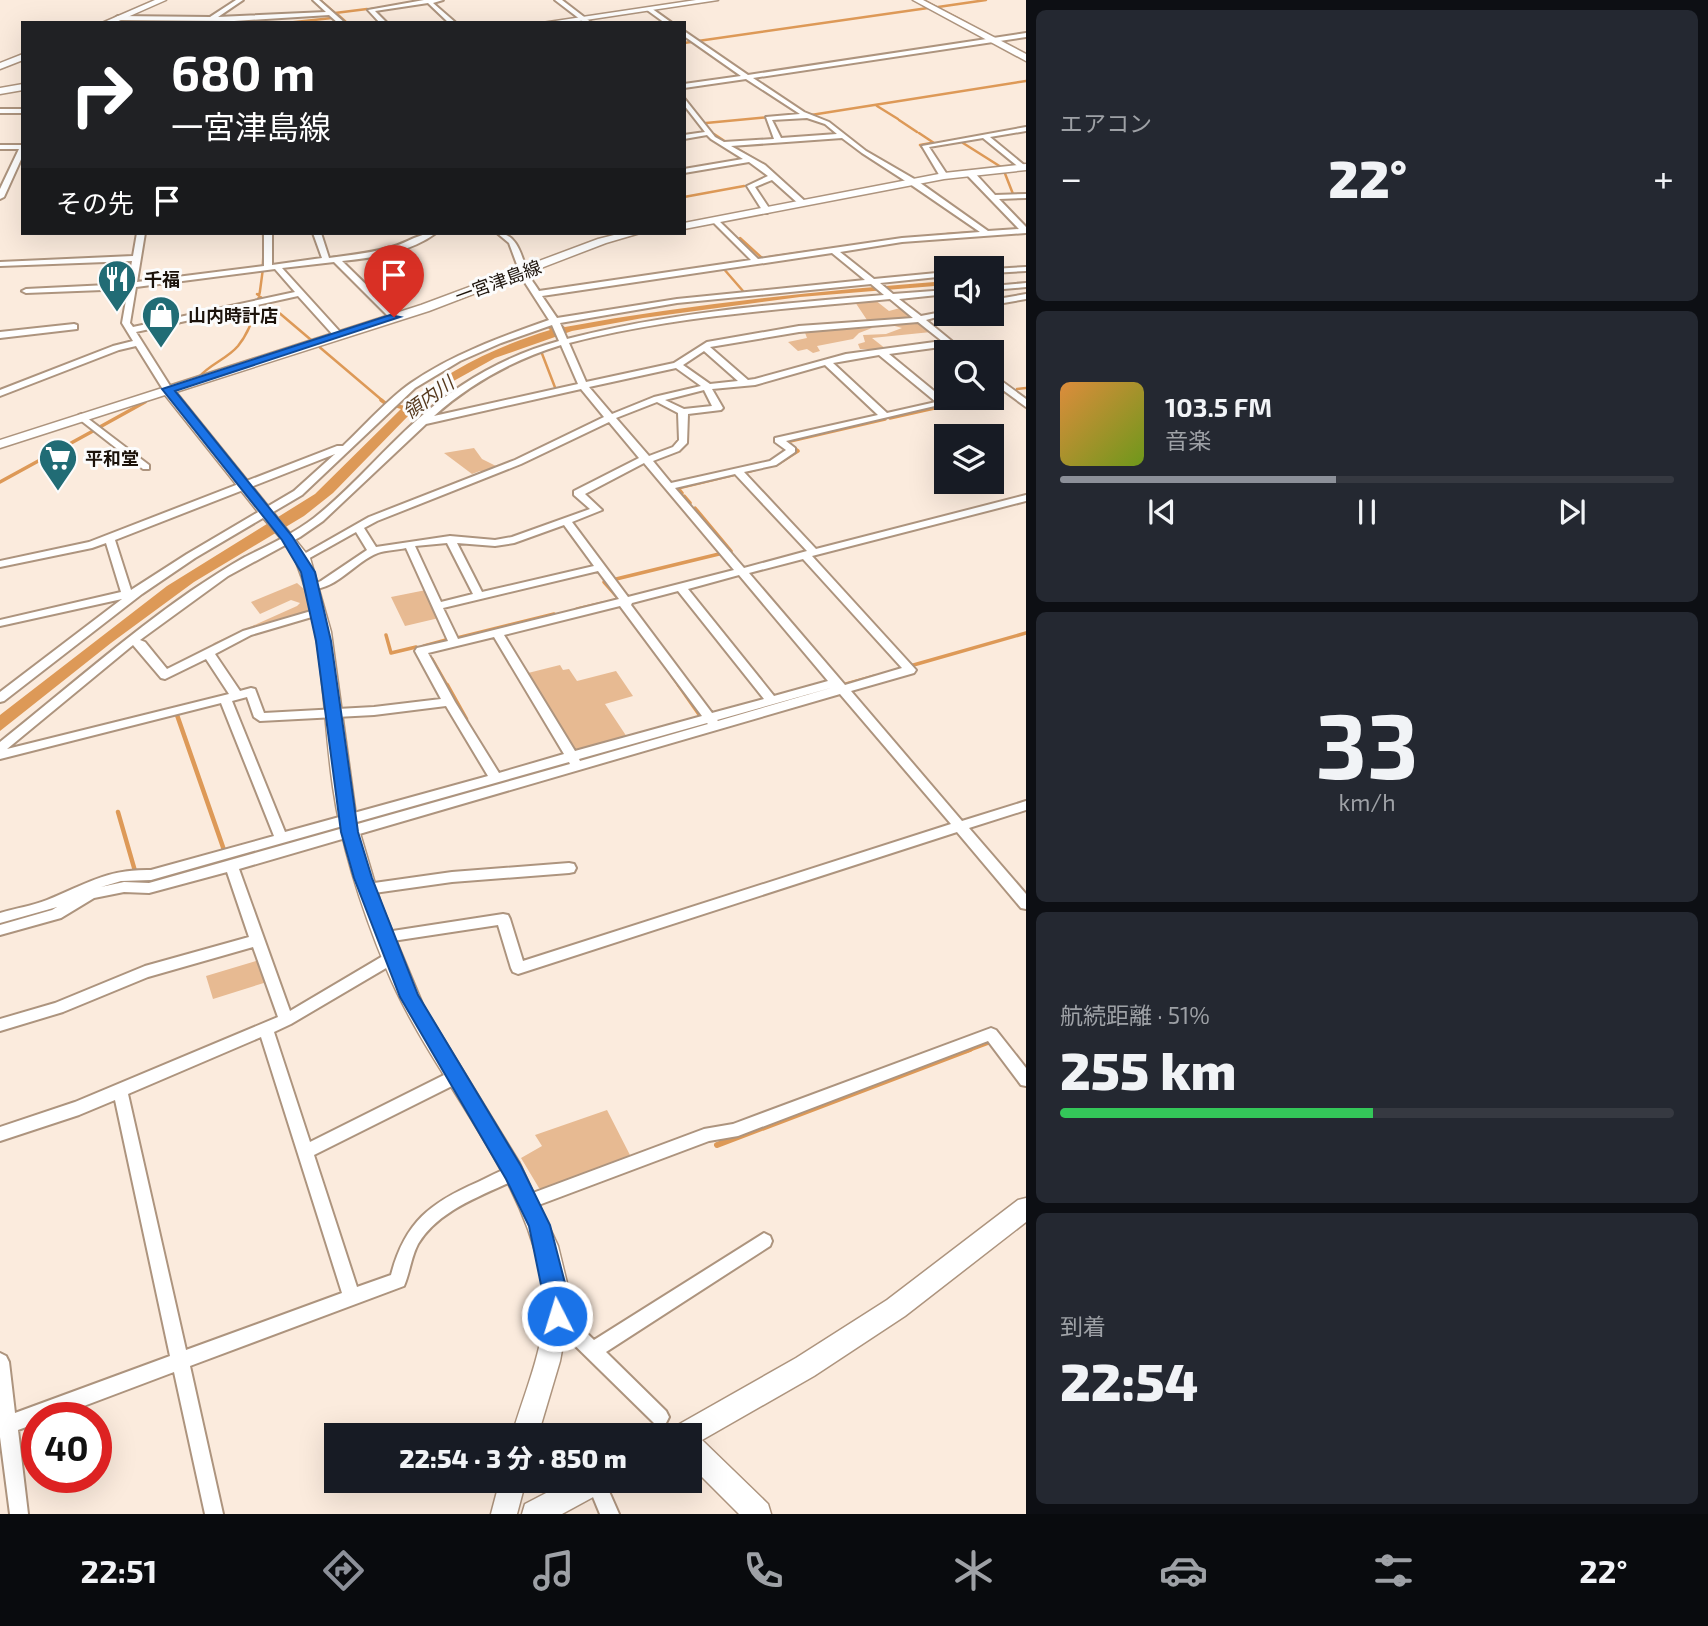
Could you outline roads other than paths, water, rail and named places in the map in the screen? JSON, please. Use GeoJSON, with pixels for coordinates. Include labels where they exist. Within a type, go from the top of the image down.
{"type":"FeatureCollection","features":[{"type":"Feature","properties":{"kind":"street"},"geometry":{"type":"LineString","coordinates":[[111,21],[162,0]]}},
{"type":"Feature","properties":{"kind":"street"},"geometry":{"type":"LineString","coordinates":[[209,21],[240,0]]}},
{"type":"Feature","properties":{"kind":"street"},"geometry":{"type":"LineString","coordinates":[[316,0],[340,21]]}},
{"type":"Feature","properties":{"kind":"street"},"geometry":{"type":"LineString","coordinates":[[371,10],[440,0]]}},
{"type":"Feature","properties":{"kind":"street"},"geometry":{"type":"LineString","coordinates":[[558,0],[586,20],[712,0]]}},
{"type":"Feature","properties":{"kind":"street"},"geometry":{"type":"LineString","coordinates":[[917,0],[1026,58]]}},
{"type":"Feature","properties":{"kind":"street"},"geometry":{"type":"LineString","coordinates":[[428,1],[451,21]]}},
{"type":"Feature","properties":{"kind":"street"},"geometry":{"type":"LineString","coordinates":[[365,4],[382,21]]}},
{"type":"Feature","properties":{"kind":"street"},"geometry":{"type":"LineString","coordinates":[[649,9],[666,21]]}},
{"type":"Feature","properties":{"kind":"street"},"geometry":{"type":"LineString","coordinates":[[118,18],[209,21],[331,13]]}},
{"type":"Feature","properties":{"kind":"street"},"geometry":{"type":"LineString","coordinates":[[686,34],[810,116],[827,123],[864,152],[914,182],[985,232]]}},
{"type":"Feature","properties":{"kind":"street"},"geometry":{"type":"LineString","coordinates":[[686,86],[1026,35]]}},
{"type":"Feature","properties":{"kind":"street"},"geometry":{"type":"LineString","coordinates":[[0,66],[20,60]]}},
{"type":"Feature","properties":{"kind":"street"},"geometry":{"type":"LineString","coordinates":[[0,91],[21,87]]}},
{"type":"Feature","properties":{"kind":"street"},"geometry":{"type":"LineString","coordinates":[[686,103],[709,133],[773,177],[803,203]]}},
{"type":"Feature","properties":{"kind":"street"},"geometry":{"type":"LineString","coordinates":[[0,111],[21,111]]}},
{"type":"Feature","properties":{"kind":"street"},"geometry":{"type":"LineString","coordinates":[[778,139],[768,118],[810,116]]}},
{"type":"Feature","properties":{"kind":"street"},"geometry":{"type":"LineString","coordinates":[[944,176],[925,146],[1026,129]]}},
{"type":"Feature","properties":{"kind":"street"},"geometry":{"type":"LineString","coordinates":[[686,137],[709,133]]}},
{"type":"Feature","properties":{"kind":"street"},"geometry":{"type":"LineString","coordinates":[[723,144],[845,136]]}},
{"type":"Feature","properties":{"kind":"street"},"geometry":{"type":"LineString","coordinates":[[984,136],[1023,167]]}},
{"type":"Feature","properties":{"kind":"street"},"geometry":{"type":"LineString","coordinates":[[0,147],[21,147]]}},
{"type":"Feature","properties":{"kind":"street"},"geometry":{"type":"LineString","coordinates":[[0,197],[21,151]]}},
{"type":"Feature","properties":{"kind":"street"},"geometry":{"type":"LineString","coordinates":[[686,171],[750,160]]}},
{"type":"Feature","properties":{"kind":"street"},"geometry":{"type":"LineString","coordinates":[[686,226],[944,176],[1023,167]]}},
{"type":"Feature","properties":{"kind":"street"},"geometry":{"type":"LineString","coordinates":[[0,175],[21,173]]}},
{"type":"Feature","properties":{"kind":"street"},"geometry":{"type":"LineString","coordinates":[[970,173],[1025,231]]}},
{"type":"Feature","properties":{"kind":"street"},"geometry":{"type":"LineString","coordinates":[[767,211],[751,187],[773,177]]}},
{"type":"Feature","properties":{"kind":"street"},"geometry":{"type":"LineString","coordinates":[[993,197],[1026,196]]}},
{"type":"Feature","properties":{"kind":"street"},"geometry":{"type":"LineString","coordinates":[[717,221],[757,261]]}},
{"type":"Feature","properties":{"kind":"street"},"geometry":{"type":"LineString","coordinates":[[536,294],[833,250],[985,232],[1025,231]]}},
{"type":"Feature","properties":{"kind":"street"},"geometry":{"type":"LineString","coordinates":[[141,235],[125,323],[167,389],[302,558],[313,587],[318,612],[348,825],[367,889],[393,957],[427,1031],[513,1173],[539,1225],[549,1259],[557,1316],[528,1423]]}},
{"type":"Feature","properties":{"kind":"street"},"geometry":{"type":"LineString","coordinates":[[267,267],[268,235]]}},
{"type":"Feature","properties":{"kind":"street"},"geometry":{"type":"LineString","coordinates":[[318,235],[331,260],[394,317]]}},
{"type":"Feature","properties":{"kind":"street"},"geometry":{"type":"LineString","coordinates":[[26,291],[131,285],[331,260],[414,243],[428,235]]}},
{"type":"Feature","properties":{"kind":"street"},"geometry":{"type":"LineString","coordinates":[[503,235],[512,242],[523,272],[555,321],[583,386],[1026,904]]}},
{"type":"Feature","properties":{"kind":"street","name":"一宮津島線"},"geometry":{"type":"LineString","coordinates":[[0,444],[394,317],[622,235]]}},
{"type":"Feature","properties":{"kind":"street"},"geometry":{"type":"LineString","coordinates":[[833,250],[946,340]]}},
{"type":"Feature","properties":{"kind":"street"},"geometry":{"type":"LineString","coordinates":[[0,264],[137,258]]}},
{"type":"Feature","properties":{"kind":"street"},"geometry":{"type":"LineString","coordinates":[[267,267],[300,293],[338,335]]}},
{"type":"Feature","properties":{"kind":"street"},"geometry":{"type":"LineString","coordinates":[[1004,270],[1026,269]]}},
{"type":"Feature","properties":{"kind":"street"},"geometry":{"type":"LineString","coordinates":[[0,698],[133,593],[298,494],[396,398],[433,372],[498,341],[555,321],[690,299],[934,275]]}},
{"type":"Feature","properties":{"kind":"street"},"geometry":{"type":"LineString","coordinates":[[1004,287],[1026,285]]}},
{"type":"Feature","properties":{"kind":"street"},"geometry":{"type":"LineString","coordinates":[[131,330],[300,293]]}},
{"type":"Feature","properties":{"kind":"street"},"geometry":{"type":"LineString","coordinates":[[0,748],[226,572],[315,522],[347,496],[419,422],[466,384],[525,354],[564,340],[716,314],[934,293]]}},
{"type":"Feature","properties":{"kind":"street"},"geometry":{"type":"LineString","coordinates":[[1004,301],[1026,296]]}},
{"type":"Feature","properties":{"kind":"street"},"geometry":{"type":"LineString","coordinates":[[419,422],[677,365],[705,347],[799,329],[934,316]]}},
{"type":"Feature","properties":{"kind":"street"},"geometry":{"type":"LineString","coordinates":[[0,335],[74,327]]}},
{"type":"Feature","properties":{"kind":"street"},"geometry":{"type":"LineString","coordinates":[[0,393],[116,348],[139,342]]}},
{"type":"Feature","properties":{"kind":"street"},"geometry":{"type":"LineString","coordinates":[[302,558],[390,512],[518,462],[611,417],[657,399],[707,387],[746,383],[827,362],[934,345]]}},
{"type":"Feature","properties":{"kind":"street"},"geometry":{"type":"LineString","coordinates":[[705,347],[746,383]]}},
{"type":"Feature","properties":{"kind":"street"},"geometry":{"type":"LineString","coordinates":[[881,352],[934,396]]}},
{"type":"Feature","properties":{"kind":"street"},"geometry":{"type":"LineString","coordinates":[[827,362],[885,416]]}},
{"type":"Feature","properties":{"kind":"street"},"geometry":{"type":"LineString","coordinates":[[657,399],[682,412],[718,408],[707,387],[677,365]]}},
{"type":"Feature","properties":{"kind":"street"},"geometry":{"type":"LineString","coordinates":[[1004,387],[1026,404]]}},
{"type":"Feature","properties":{"kind":"street"},"geometry":{"type":"LineString","coordinates":[[1004,391],[1026,390]]}},
{"type":"Feature","properties":{"kind":"street"},"geometry":{"type":"LineString","coordinates":[[670,486],[773,463],[792,450],[778,440],[934,405]]}},
{"type":"Feature","properties":{"kind":"street"},"geometry":{"type":"LineString","coordinates":[[313,587],[325,583],[373,551],[450,538],[495,543],[568,522],[597,510],[578,493],[680,446],[684,436],[682,412]]}},
{"type":"Feature","properties":{"kind":"street"},"geometry":{"type":"LineString","coordinates":[[82,417],[146,467]]}},
{"type":"Feature","properties":{"kind":"street"},"geometry":{"type":"LineString","coordinates":[[0,564],[92,545],[345,446]]}},
{"type":"Feature","properties":{"kind":"street"},"geometry":{"type":"LineString","coordinates":[[712,722],[771,701],[910,670],[737,471]]}},
{"type":"Feature","properties":{"kind":"street"},"geometry":{"type":"LineString","coordinates":[[495,777],[421,651],[626,603],[741,570],[1026,498]]}},
{"type":"Feature","properties":{"kind":"street"},"geometry":{"type":"LineString","coordinates":[[568,522],[712,722]]}},
{"type":"Feature","properties":{"kind":"street"},"geometry":{"type":"LineString","coordinates":[[359,528],[373,551]]}},
{"type":"Feature","properties":{"kind":"street"},"geometry":{"type":"LineString","coordinates":[[109,537],[133,593]]}},
{"type":"Feature","properties":{"kind":"street"},"geometry":{"type":"LineString","coordinates":[[450,538],[479,596]]}},
{"type":"Feature","properties":{"kind":"street"},"geometry":{"type":"LineString","coordinates":[[410,544],[454,643]]}},
{"type":"Feature","properties":{"kind":"street"},"geometry":{"type":"LineString","coordinates":[[437,606],[599,568]]}},
{"type":"Feature","properties":{"kind":"street"},"geometry":{"type":"LineString","coordinates":[[681,587],[771,701]]}},
{"type":"Feature","properties":{"kind":"street"},"geometry":{"type":"LineString","coordinates":[[0,623],[133,593]]}},
{"type":"Feature","properties":{"kind":"street"},"geometry":{"type":"LineString","coordinates":[[134,641],[141,645],[164,675],[247,633],[318,612]]}},
{"type":"Feature","properties":{"kind":"street"},"geometry":{"type":"LineString","coordinates":[[497,633],[574,761]]}},
{"type":"Feature","properties":{"kind":"street"},"geometry":{"type":"LineString","coordinates":[[208,653],[231,697],[281,838]]}},
{"type":"Feature","properties":{"kind":"street"},"geometry":{"type":"LineString","coordinates":[[0,918],[53,903],[95,881],[116,876],[151,875],[281,838],[348,825],[840,686]]}},
{"type":"Feature","properties":{"kind":"street"},"geometry":{"type":"LineString","coordinates":[[0,755],[251,692],[260,717],[334,714],[449,702]]}},
{"type":"Feature","properties":{"kind":"street"},"geometry":{"type":"LineString","coordinates":[[0,930],[56,914],[91,894],[124,887],[149,888],[231,866],[495,777],[574,761]]}},
{"type":"Feature","properties":{"kind":"street"},"geometry":{"type":"LineString","coordinates":[[386,937],[503,919],[518,968],[1026,805]]}},
{"type":"Feature","properties":{"kind":"street"},"geometry":{"type":"LineString","coordinates":[[231,866],[286,1020]]}},
{"type":"Feature","properties":{"kind":"street"},"geometry":{"type":"LineString","coordinates":[[367,889],[452,877],[569,868]]}},
{"type":"Feature","properties":{"kind":"street"},"geometry":{"type":"LineString","coordinates":[[0,1025],[58,1008],[145,971],[257,940]]}},
{"type":"Feature","properties":{"kind":"street"},"geometry":{"type":"LineString","coordinates":[[0,1134],[79,1108],[286,1020],[393,957]]}},
{"type":"Feature","properties":{"kind":"street"},"geometry":{"type":"LineString","coordinates":[[266,1029],[352,1297]]}},
{"type":"Feature","properties":{"kind":"street"},"geometry":{"type":"LineString","coordinates":[[528,1202],[709,1134],[733,1130],[991,1034],[1026,1080]]}},
{"type":"Feature","properties":{"kind":"street"},"geometry":{"type":"LineString","coordinates":[[305,1152],[455,1077]]}},
{"type":"Feature","properties":{"kind":"street"},"geometry":{"type":"LineString","coordinates":[[120,1090],[214,1514]]}},
{"type":"Feature","properties":{"kind":"street"},"geometry":{"type":"LineString","coordinates":[[4,1426],[398,1280],[403,1254],[410,1238],[424,1222],[442,1209],[513,1173]]}},
{"type":"Feature","properties":{"kind":"street"},"geometry":{"type":"LineString","coordinates":[[702,1425],[805,1367],[896,1308],[1026,1208]]}},
{"type":"Feature","properties":{"kind":"street"},"geometry":{"type":"LineString","coordinates":[[592,1351],[764,1241]]}},
{"type":"Feature","properties":{"kind":"street"},"geometry":{"type":"LineString","coordinates":[[557,1316],[660,1417]]}},
{"type":"Feature","properties":{"kind":"street"},"geometry":{"type":"LineString","coordinates":[[0,1362],[4,1426],[19,1514]]}},
{"type":"Feature","properties":{"kind":"street"},"geometry":{"type":"LineString","coordinates":[[702,1459],[758,1514]]}},
{"type":"Feature","properties":{"kind":"street"},"geometry":{"type":"LineString","coordinates":[[504,1514],[510,1493]]}},
{"type":"Feature","properties":{"kind":"street"},"geometry":{"type":"LineString","coordinates":[[535,1514],[574,1493]]}},
{"type":"Feature","properties":{"kind":"street"},"geometry":{"type":"LineString","coordinates":[[602,1493],[610,1514]]}},
{"type":"Feature","properties":{"kind":"water","name":"領内川"},"geometry":{"type":"Polygon","coordinates":[[[934,282],[934,286],[800,297],[643,318],[572,331],[495,358],[441,388],[410,414],[333,493],[304,516],[194,582],[111,643],[0,731],[0,715],[167,586],[315,494],[401,409],[394,407],[397,404],[405,406],[438,381],[473,360],[559,324],[565,327],[755,299],[934,282]]]}},
{"type":"Feature","properties":{"kind":"waterway"},"geometry":{"type":"LineString","coordinates":[[320,0],[335,13],[367,9]]}},
{"type":"Feature","properties":{"kind":"waterway"},"geometry":{"type":"LineString","coordinates":[[923,0],[967,23]]}},
{"type":"Feature","properties":{"kind":"waterway"},"geometry":{"type":"LineString","coordinates":[[938,7],[986,0]]}},
{"type":"Feature","properties":{"kind":"waterway"},"geometry":{"type":"LineString","coordinates":[[371,9],[393,6]]}},
{"type":"Feature","properties":{"kind":"waterway"},"geometry":{"type":"LineString","coordinates":[[686,43],[928,8]]}},
{"type":"Feature","properties":{"kind":"waterway"},"geometry":{"type":"LineString","coordinates":[[337,14],[345,21]]}},
{"type":"Feature","properties":{"kind":"waterway"},"geometry":{"type":"LineString","coordinates":[[304,21],[332,18]]}},
{"type":"Feature","properties":{"kind":"waterway"},"geometry":{"type":"LineString","coordinates":[[811,115],[1026,81]]}},
{"type":"Feature","properties":{"kind":"waterway"},"geometry":{"type":"LineString","coordinates":[[877,106],[898,119]]}},
{"type":"Feature","properties":{"kind":"waterway"},"geometry":{"type":"LineString","coordinates":[[706,123],[770,117]]}},
{"type":"Feature","properties":{"kind":"waterway"},"geometry":{"type":"LineString","coordinates":[[899,120],[917,132]]}},
{"type":"Feature","properties":{"kind":"waterway"},"geometry":{"type":"LineString","coordinates":[[919,133],[934,143]]}},
{"type":"Feature","properties":{"kind":"waterway"},"geometry":{"type":"LineString","coordinates":[[714,134],[726,142]]}},
{"type":"Feature","properties":{"kind":"waterway"},"geometry":{"type":"LineString","coordinates":[[963,141],[983,138]]}},
{"type":"Feature","properties":{"kind":"waterway"},"geometry":{"type":"LineString","coordinates":[[926,152],[920,145],[931,143]]}},
{"type":"Feature","properties":{"kind":"waterway"},"geometry":{"type":"LineString","coordinates":[[963,143],[1001,167]]}},
{"type":"Feature","properties":{"kind":"waterway"},"geometry":{"type":"LineString","coordinates":[[731,145],[753,158]]}},
{"type":"Feature","properties":{"kind":"waterway"},"geometry":{"type":"LineString","coordinates":[[1004,171],[1013,194],[1025,194]]}},
{"type":"Feature","properties":{"kind":"waterway"},"geometry":{"type":"LineString","coordinates":[[686,197],[744,186]]}},
{"type":"Feature","properties":{"kind":"waterway"},"geometry":{"type":"LineString","coordinates":[[947,234],[978,232]]}},
{"type":"Feature","properties":{"kind":"waterway"},"geometry":{"type":"LineString","coordinates":[[259,296],[263,235]]}},
{"type":"Feature","properties":{"kind":"waterway"},"geometry":{"type":"LineString","coordinates":[[817,250],[938,235]]}},
{"type":"Feature","properties":{"kind":"waterway"},"geometry":{"type":"LineString","coordinates":[[740,238],[762,258]]}},
{"type":"Feature","properties":{"kind":"waterway"},"geometry":{"type":"LineString","coordinates":[[769,257],[811,251]]}},
{"type":"Feature","properties":{"kind":"waterway"},"geometry":{"type":"LineString","coordinates":[[723,268],[743,291]]}},
{"type":"Feature","properties":{"kind":"waterway"},"geometry":{"type":"LineString","coordinates":[[199,377],[238,346],[252,321],[259,296]]}},
{"type":"Feature","properties":{"kind":"waterway"},"geometry":{"type":"LineString","coordinates":[[259,296],[383,401]]}},
{"type":"Feature","properties":{"kind":"waterway"},"geometry":{"type":"LineString","coordinates":[[541,351],[556,390]]}},
{"type":"Feature","properties":{"kind":"waterway"},"geometry":{"type":"LineString","coordinates":[[1017,389],[1026,388]]}},
{"type":"Feature","properties":{"kind":"waterway"},"geometry":{"type":"LineString","coordinates":[[381,400],[385,403]]}},
{"type":"Feature","properties":{"kind":"waterway"},"geometry":{"type":"LineString","coordinates":[[98,428],[145,402]]}},
{"type":"Feature","properties":{"kind":"waterway"},"geometry":{"type":"LineString","coordinates":[[890,418],[934,408]]}},
{"type":"Feature","properties":{"kind":"waterway"},"geometry":{"type":"LineString","coordinates":[[779,463],[798,451],[786,442],[885,419]]}},
{"type":"Feature","properties":{"kind":"waterway"},"geometry":{"type":"LineString","coordinates":[[0,482],[93,431]]}},
{"type":"Feature","properties":{"kind":"waterway"},"geometry":{"type":"LineString","coordinates":[[743,473],[764,467]]}},
{"type":"Feature","properties":{"kind":"waterway"},"geometry":{"type":"LineString","coordinates":[[682,493],[678,488],[736,474]]}},
{"type":"Feature","properties":{"kind":"waterway"},"geometry":{"type":"LineString","coordinates":[[684,496],[690,503]]}},
{"type":"Feature","properties":{"kind":"waterway"},"geometry":{"type":"LineString","coordinates":[[695,508],[731,551]]}},
{"type":"Feature","properties":{"kind":"waterway"},"geometry":{"type":"LineString","coordinates":[[612,580],[719,554]]}},
{"type":"Feature","properties":{"kind":"waterway"},"geometry":{"type":"LineString","coordinates":[[604,582],[619,599],[615,600]]}},
{"type":"Feature","properties":{"kind":"waterway"},"geometry":{"type":"LineString","coordinates":[[577,609],[603,603]]}},
{"type":"Feature","properties":{"kind":"waterway"},"geometry":{"type":"LineString","coordinates":[[457,638],[554,614]]}},
{"type":"Feature","properties":{"kind":"waterway"},"geometry":{"type":"LineString","coordinates":[[910,666],[1026,633]]}},
{"type":"Feature","properties":{"kind":"waterway"},"geometry":{"type":"LineString","coordinates":[[386,635],[391,653],[416,647]]}},
{"type":"Feature","properties":{"kind":"waterway"},"geometry":{"type":"LineString","coordinates":[[424,646],[446,640]]}},
{"type":"Feature","properties":{"kind":"waterway"},"geometry":{"type":"LineString","coordinates":[[432,659],[448,687]]}},
{"type":"Feature","properties":{"kind":"waterway"},"geometry":{"type":"LineString","coordinates":[[672,676],[680,687]]}},
{"type":"Feature","properties":{"kind":"waterway"},"geometry":{"type":"LineString","coordinates":[[846,684],[875,676]]}},
{"type":"Feature","properties":{"kind":"waterway"},"geometry":{"type":"LineString","coordinates":[[447,685],[466,719]]}},
{"type":"Feature","properties":{"kind":"waterway"},"geometry":{"type":"LineString","coordinates":[[679,685],[702,718]]}},
{"type":"Feature","properties":{"kind":"waterway"},"geometry":{"type":"LineString","coordinates":[[716,721],[753,711]]}},
{"type":"Feature","properties":{"kind":"waterway"},"geometry":{"type":"LineString","coordinates":[[177,715],[224,850]]}},
{"type":"Feature","properties":{"kind":"waterway"},"geometry":{"type":"LineString","coordinates":[[578,761],[709,723]]}},
{"type":"Feature","properties":{"kind":"waterway"},"geometry":{"type":"LineString","coordinates":[[358,823],[571,762]]}},
{"type":"Feature","properties":{"kind":"waterway"},"geometry":{"type":"LineString","coordinates":[[118,812],[135,871]]}},
{"type":"Feature","properties":{"kind":"waterway"},"geometry":{"type":"LineString","coordinates":[[224,860],[338,829]]}},
{"type":"Feature","properties":{"kind":"waterway"},"geometry":{"type":"LineString","coordinates":[[112,883],[150,881],[217,862]]}},
{"type":"Feature","properties":{"kind":"waterway"},"geometry":{"type":"LineString","coordinates":[[0,923],[56,907]]}},
{"type":"Feature","properties":{"kind":"waterway"},"geometry":{"type":"LineString","coordinates":[[966,1051],[990,1042]]}},
{"type":"Feature","properties":{"kind":"waterway"},"geometry":{"type":"LineString","coordinates":[[717,1145],[970,1049]]}},
{"type":"Feature","properties":{"kind":"place","name":"千福"},"geometry":{"type":"Point","coordinates":[117,313]}},
{"type":"Feature","properties":{"kind":"place","name":"山内時計店"},"geometry":{"type":"Point","coordinates":[161,349]}},
{"type":"Feature","properties":{"kind":"place","name":"平和堂"},"geometry":{"type":"Point","coordinates":[58,492]}}]}
